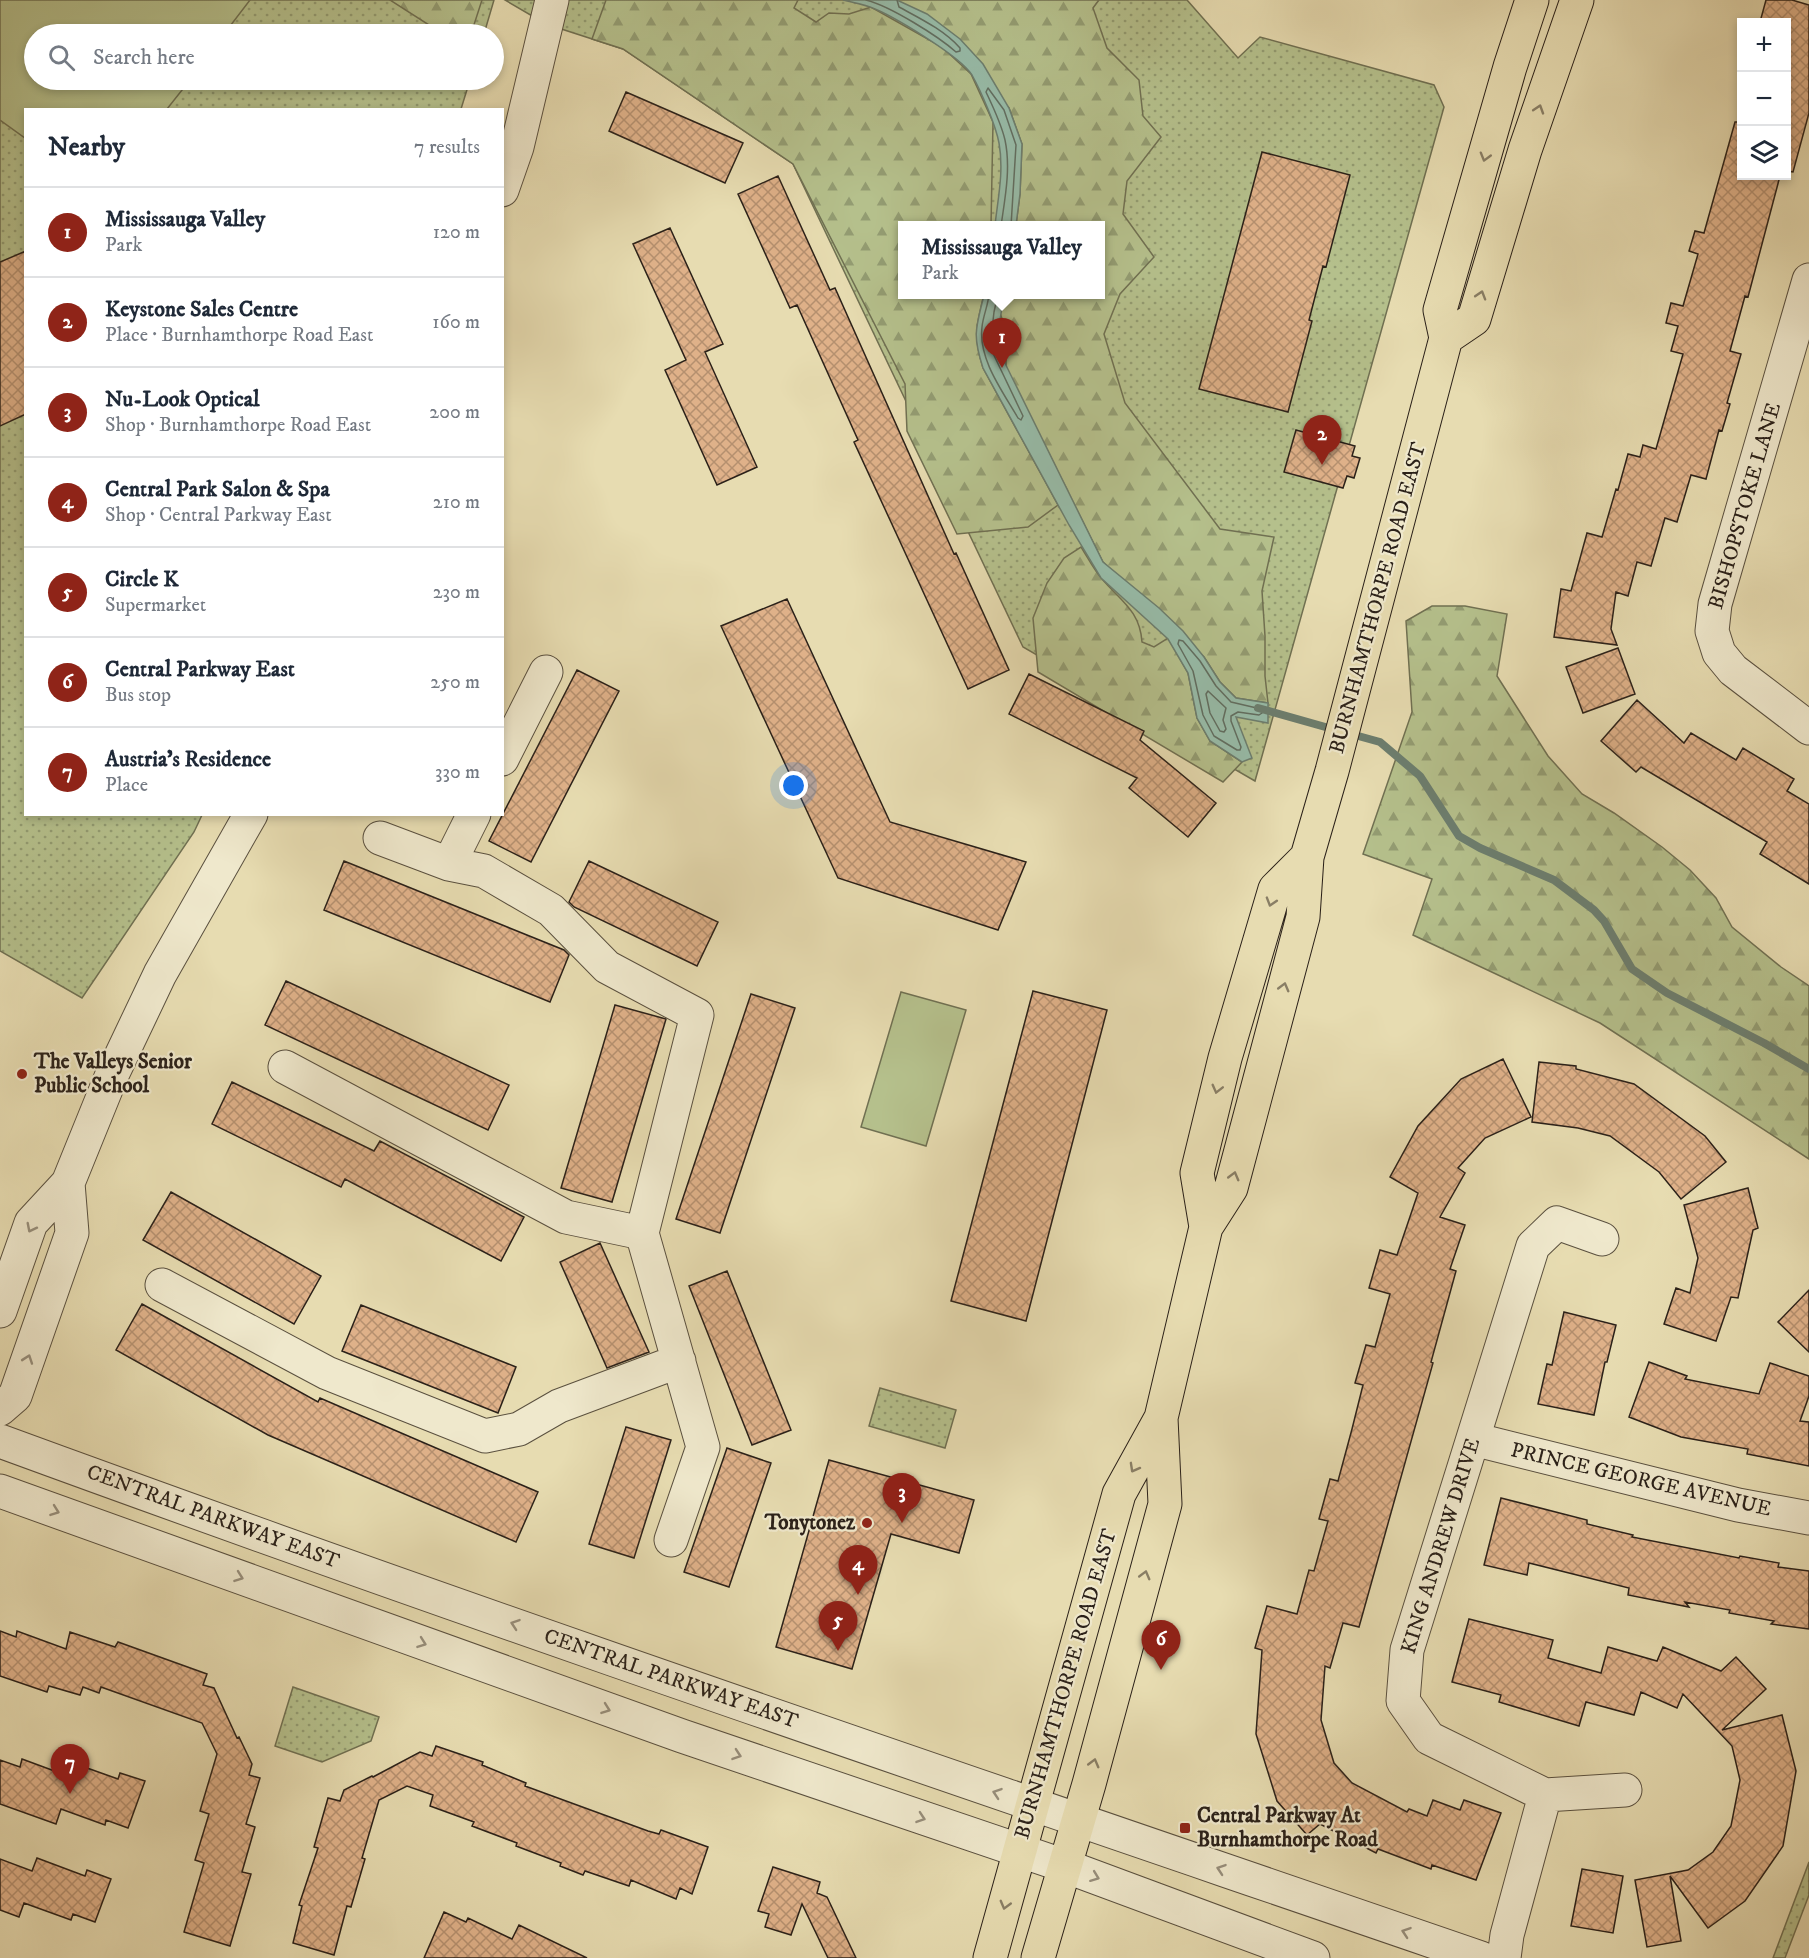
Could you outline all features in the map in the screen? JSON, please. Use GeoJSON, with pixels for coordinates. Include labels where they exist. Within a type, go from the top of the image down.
{"type":"FeatureCollection","features":[{"type":"Feature","properties":{"kind":"main road","name":"BURNHAMTHORPE ROAD EAST"},"geometry":{"type":"LineString","coordinates":[[990,1958],[1119,1494],[1161,1418],[1206,1227],[1231,1188],[1303,917],[1307,857],[1332,771],[1446,338],[1440,310],[1510,67],[1532,0]]}},
{"type":"Feature","properties":{"kind":"main road"},"geometry":{"type":"LineString","coordinates":[[1446,338],[1474,319],[1543,96],[1577,0]]}},
{"type":"Feature","properties":{"kind":"main road","name":"BURNHAMTHORPE ROAD EAST"},"geometry":{"type":"LineString","coordinates":[[1038,1958],[1079,1819],[1165,1504],[1161,1418]]}},
{"type":"Feature","properties":{"kind":"street"},"geometry":{"type":"LineString","coordinates":[[504,184],[517,147],[552,0]]}},
{"type":"Feature","properties":{"kind":"street","name":"BISHOPSTOKE LANE"},"geometry":{"type":"LineString","coordinates":[[1809,279],[1715,604],[1712,631],[1719,653],[1733,670],[1809,728]]}},
{"type":"Feature","properties":{"kind":"street"},"geometry":{"type":"LineString","coordinates":[[504,755],[546,672]]}},
{"type":"Feature","properties":{"kind":"street"},"geometry":{"type":"LineString","coordinates":[[0,1311],[31,1223],[68,1183],[111,1077],[156,983],[250,816]]}},
{"type":"Feature","properties":{"kind":"street"},"geometry":{"type":"LineString","coordinates":[[449,864],[473,816]]}},
{"type":"Feature","properties":{"kind":"street"},"geometry":{"type":"LineString","coordinates":[[380,838],[449,864],[484,871],[550,910],[606,967],[697,1015],[642,1233],[703,1447],[671,1540]]}},
{"type":"Feature","properties":{"kind":"street"},"geometry":{"type":"LineString","coordinates":[[285,1067],[567,1217],[642,1233]]}},
{"type":"Feature","properties":{"kind":"street"},"geometry":{"type":"LineString","coordinates":[[0,1409],[15,1396],[72,1233],[68,1183]]}},
{"type":"Feature","properties":{"kind":"street","name":"KING ANDREW DRIVE"},"geometry":{"type":"LineString","coordinates":[[1545,1795],[1429,1738],[1403,1701],[1407,1650],[1533,1246],[1557,1223],[1602,1239]]}},
{"type":"Feature","properties":{"kind":"street"},"geometry":{"type":"LineString","coordinates":[[162,1285],[327,1373],[485,1436],[519,1429],[559,1406],[679,1361]]}},
{"type":"Feature","properties":{"kind":"street","name":"PRINCE GEORGE AVENUE"},"geometry":{"type":"LineString","coordinates":[[1473,1439],[1738,1505],[1809,1518]]}},
{"type":"Feature","properties":{"kind":"street","name":"CENTRAL PARKWAY EAST"},"geometry":{"type":"LineString","coordinates":[[0,1441],[262,1536],[1032,1805],[1079,1819],[1481,1958]]}},
{"type":"Feature","properties":{"kind":"street"},"geometry":{"type":"LineString","coordinates":[[0,1491],[682,1736],[1065,1866],[1313,1958]]}},
{"type":"Feature","properties":{"kind":"street"},"geometry":{"type":"LineString","coordinates":[[1504,1958],[1510,1923],[1545,1795],[1625,1790]]}},
{"type":"Feature","properties":{"kind":"green space"},"geometry":{"type":"Polygon","coordinates":[[[0,0],[494,0],[487,24],[24,24],[24,90],[467,90],[461,108],[24,108],[24,816],[202,816],[194,832],[82,998],[0,951],[0,0]]]}},
{"type":"Feature","properties":{"kind":"green space"},"geometry":{"type":"Polygon","coordinates":[[[0,0],[250,0],[232,24],[24,24],[24,90],[182,90],[168,108],[24,108],[24,137],[0,120],[0,0]]]}},
{"type":"Feature","properties":{"kind":"green space"},"geometry":{"type":"Polygon","coordinates":[[[390,0],[482,0],[474,24],[427,24],[390,0]]]}},
{"type":"Feature","properties":{"kind":"green space"},"geometry":{"type":"Polygon","coordinates":[[[505,0],[1187,0],[1238,58],[1260,37],[1434,85],[1444,107],[1255,781],[1023,647],[793,164],[623,49],[546,24],[505,0]]]}},
{"type":"Feature","properties":{"kind":"green space"},"geometry":{"type":"Polygon","coordinates":[[[606,0],[798,0],[794,8],[816,22],[829,13],[849,14],[871,7],[942,47],[971,74],[993,122],[991,221],[898,221],[898,299],[983,299],[977,331],[983,368],[1058,505],[1028,527],[957,534],[907,431],[905,384],[793,164],[623,49],[592,39],[606,0]]]}},
{"type":"Feature","properties":{"kind":"green space"},"geometry":{"type":"Polygon","coordinates":[[[897,0],[1099,0],[1093,8],[1107,48],[1139,80],[1143,116],[1161,137],[1127,181],[1123,214],[1154,257],[1120,294],[1104,334],[1125,403],[1220,529],[1274,537],[1262,591],[1268,703],[1236,698],[1220,682],[1204,657],[1103,562],[1006,368],[1006,330],[1000,313],[1003,299],[1105,299],[1105,221],[1017,221],[1022,144],[1009,108],[897,0]]]}},
{"type":"Feature","properties":{"kind":"green space"},"geometry":{"type":"Polygon","coordinates":[[[1081,547],[1099,575],[1133,614],[1138,622],[1142,642],[1154,647],[1168,638],[1188,673],[1197,718],[1210,741],[1242,762],[1223,782],[1038,672],[1033,618],[1047,583],[1064,558],[1081,547]]]}},
{"type":"Feature","properties":{"kind":"green space"},"geometry":{"type":"Polygon","coordinates":[[[1432,606],[1465,606],[1507,614],[1497,676],[1548,756],[1582,794],[1614,813],[1690,870],[1716,898],[1732,927],[1781,967],[1809,986],[1809,1159],[1600,1023],[1413,935],[1432,879],[1363,854],[1412,712],[1406,621],[1432,606]]]}},
{"type":"Feature","properties":{"kind":"green space"},"geometry":{"type":"Polygon","coordinates":[[[901,992],[966,1010],[926,1146],[861,1127],[901,992]]]}},
{"type":"Feature","properties":{"kind":"green space"},"geometry":{"type":"Polygon","coordinates":[[[880,1388],[956,1410],[945,1448],[869,1426],[880,1388]]]}},
{"type":"Feature","properties":{"kind":"green space"},"geometry":{"type":"Polygon","coordinates":[[[293,1687],[379,1717],[371,1741],[322,1762],[275,1746],[293,1687]]]}},
{"type":"Feature","properties":{"kind":"green space"},"geometry":{"type":"Polygon","coordinates":[[[1809,1862],[1809,1895],[1785,1958],[1773,1958],[1809,1862]]]}},
{"type":"Feature","properties":{"kind":"water"},"geometry":{"type":"Polygon","coordinates":[[[843,0],[897,0],[927,14],[960,39],[983,64],[1009,108],[1022,144],[1017,221],[996,221],[1001,174],[999,143],[988,109],[972,75],[940,47],[909,27],[870,7],[843,0]]]}},
{"type":"Feature","properties":{"kind":"water"},"geometry":{"type":"Polygon","coordinates":[[[983,299],[1003,299],[996,345],[1103,562],[1183,631],[1220,682],[1236,698],[1268,703],[1268,723],[1236,717],[1252,758],[1242,762],[1210,741],[1197,718],[1188,673],[1168,639],[1101,578],[1069,525],[983,368],[976,339],[983,299]]]}},
{"type":"Feature","properties":{"kind":"building"},"geometry":{"type":"Polygon","coordinates":[[[1766,0],[1792,0],[1809,5],[1809,113],[1793,172],[1791,172],[1791,18],[1761,18],[1766,0]]]}},
{"type":"Feature","properties":{"kind":"building"},"geometry":{"type":"Polygon","coordinates":[[[626,92],[743,143],[725,183],[609,131],[626,92]]]}},
{"type":"Feature","properties":{"kind":"building"},"geometry":{"type":"Polygon","coordinates":[[[1735,122],[1737,122],[1737,180],[1779,180],[1748,297],[1745,296],[1730,351],[1741,354],[1727,403],[1730,404],[1722,431],[1719,430],[1706,479],[1691,475],[1677,522],[1665,518],[1651,566],[1637,562],[1628,596],[1616,592],[1611,629],[1617,645],[1554,637],[1561,589],[1571,591],[1587,533],[1602,537],[1628,454],[1640,457],[1643,445],[1656,449],[1683,354],[1671,351],[1678,326],[1666,323],[1671,303],[1683,306],[1698,254],[1689,251],[1695,231],[1704,233],[1735,122]]]}},
{"type":"Feature","properties":{"kind":"building"},"geometry":{"type":"Polygon","coordinates":[[[1262,152],[1350,175],[1326,267],[1323,266],[1309,320],[1312,321],[1288,412],[1199,389],[1262,152]]]}},
{"type":"Feature","properties":{"kind":"building"},"geometry":{"type":"Polygon","coordinates":[[[778,176],[830,290],[835,288],[954,554],[956,553],[1009,670],[968,689],[854,442],[858,440],[797,305],[790,308],[738,194],[778,176]]]}},
{"type":"Feature","properties":{"kind":"building"},"geometry":{"type":"Polygon","coordinates":[[[670,228],[723,344],[705,352],[757,467],[717,485],[665,370],[686,360],[633,244],[670,228]]]}},
{"type":"Feature","properties":{"kind":"building"},"geometry":{"type":"Polygon","coordinates":[[[24,252],[24,415],[0,426],[0,262],[24,252]]]}},
{"type":"Feature","properties":{"kind":"building"},"geometry":{"type":"Polygon","coordinates":[[[1296,430],[1355,446],[1352,456],[1360,458],[1354,478],[1347,476],[1343,488],[1284,472],[1296,430]]]}},
{"type":"Feature","properties":{"kind":"building"},"geometry":{"type":"Polygon","coordinates":[[[787,599],[890,822],[1026,862],[998,930],[838,878],[721,626],[787,599]]]}},
{"type":"Feature","properties":{"kind":"building"},"geometry":{"type":"Polygon","coordinates":[[[1618,648],[1635,694],[1583,713],[1566,667],[1618,648]]]}},
{"type":"Feature","properties":{"kind":"building"},"geometry":{"type":"Polygon","coordinates":[[[577,670],[619,691],[531,862],[489,841],[502,816],[504,816],[504,812],[577,670]]]}},
{"type":"Feature","properties":{"kind":"building"},"geometry":{"type":"Polygon","coordinates":[[[1029,674],[1144,731],[1140,740],[1216,803],[1188,837],[1129,788],[1137,778],[1009,714],[1029,674]]]}},
{"type":"Feature","properties":{"kind":"building"},"geometry":{"type":"Polygon","coordinates":[[[1637,700],[1684,743],[1691,733],[1736,760],[1743,748],[1794,779],[1787,791],[1809,804],[1809,884],[1760,854],[1767,842],[1641,767],[1636,772],[1601,741],[1637,700]]]}},
{"type":"Feature","properties":{"kind":"building"},"geometry":{"type":"Polygon","coordinates":[[[344,861],[564,950],[569,955],[550,1002],[324,910],[344,861]]]}},
{"type":"Feature","properties":{"kind":"building"},"geometry":{"type":"Polygon","coordinates":[[[589,861],[718,922],[697,966],[574,907],[569,902],[589,861]]]}},
{"type":"Feature","properties":{"kind":"building"},"geometry":{"type":"Polygon","coordinates":[[[286,981],[509,1085],[488,1130],[265,1025],[286,981]]]}},
{"type":"Feature","properties":{"kind":"building"},"geometry":{"type":"Polygon","coordinates":[[[1033,991],[1107,1010],[1026,1321],[951,1301],[1033,991]]]}},
{"type":"Feature","properties":{"kind":"building"},"geometry":{"type":"Polygon","coordinates":[[[751,994],[795,1008],[720,1233],[676,1219],[751,994]]]}},
{"type":"Feature","properties":{"kind":"building"},"geometry":{"type":"Polygon","coordinates":[[[615,1005],[666,1019],[612,1202],[561,1188],[615,1005]]]}},
{"type":"Feature","properties":{"kind":"building"},"geometry":{"type":"Polygon","coordinates":[[[1503,1059],[1531,1117],[1485,1138],[1458,1168],[1465,1173],[1440,1217],[1465,1225],[1450,1269],[1456,1271],[1431,1362],[1433,1363],[1359,1627],[1343,1623],[1330,1668],[1325,1666],[1321,1720],[1334,1763],[1352,1783],[1407,1812],[1409,1809],[1427,1816],[1433,1800],[1460,1810],[1464,1800],[1501,1813],[1476,1880],[1432,1865],[1431,1869],[1378,1849],[1376,1853],[1320,1824],[1307,1835],[1277,1801],[1256,1734],[1262,1650],[1255,1648],[1267,1606],[1297,1614],[1309,1570],[1314,1571],[1328,1521],[1319,1519],[1330,1479],[1338,1481],[1363,1385],[1355,1383],[1366,1345],[1375,1347],[1390,1294],[1369,1288],[1380,1250],[1397,1255],[1418,1193],[1390,1177],[1418,1126],[1461,1079],[1503,1059]]]}},
{"type":"Feature","properties":{"kind":"building"},"geometry":{"type":"Polygon","coordinates":[[[1539,1062],[1576,1066],[1576,1069],[1634,1084],[1705,1136],[1726,1162],[1681,1199],[1659,1172],[1610,1136],[1578,1128],[1532,1122],[1539,1062]]]}},
{"type":"Feature","properties":{"kind":"building"},"geometry":{"type":"Polygon","coordinates":[[[232,1082],[374,1151],[380,1141],[524,1217],[501,1261],[345,1179],[341,1187],[212,1124],[232,1082]]]}},
{"type":"Feature","properties":{"kind":"building"},"geometry":{"type":"Polygon","coordinates":[[[1748,1188],[1758,1228],[1753,1230],[1738,1298],[1731,1297],[1716,1341],[1664,1324],[1676,1288],[1690,1293],[1698,1258],[1684,1205],[1748,1188]]]}},
{"type":"Feature","properties":{"kind":"building"},"geometry":{"type":"Polygon","coordinates":[[[171,1192],[321,1276],[294,1324],[143,1240],[171,1192]]]}},
{"type":"Feature","properties":{"kind":"building"},"geometry":{"type":"Polygon","coordinates":[[[600,1243],[649,1352],[607,1368],[560,1262],[600,1243]]]}},
{"type":"Feature","properties":{"kind":"building"},"geometry":{"type":"Polygon","coordinates":[[[727,1271],[791,1430],[752,1445],[689,1286],[727,1271]]]}},
{"type":"Feature","properties":{"kind":"building"},"geometry":{"type":"Polygon","coordinates":[[[1809,1290],[1809,1352],[1778,1322],[1809,1290]]]}},
{"type":"Feature","properties":{"kind":"building"},"geometry":{"type":"Polygon","coordinates":[[[142,1304],[318,1402],[320,1398],[538,1492],[516,1542],[268,1435],[116,1350],[142,1304]]]}},
{"type":"Feature","properties":{"kind":"building"},"geometry":{"type":"Polygon","coordinates":[[[361,1305],[516,1367],[498,1413],[342,1351],[361,1305]]]}},
{"type":"Feature","properties":{"kind":"building"},"geometry":{"type":"Polygon","coordinates":[[[1564,1312],[1616,1325],[1607,1362],[1605,1362],[1594,1415],[1538,1404],[1547,1364],[1552,1365],[1564,1312]]]}},
{"type":"Feature","properties":{"kind":"building"},"geometry":{"type":"Polygon","coordinates":[[[1649,1362],[1687,1376],[1685,1379],[1759,1394],[1770,1363],[1809,1376],[1809,1396],[1800,1421],[1809,1422],[1809,1466],[1747,1454],[1748,1449],[1681,1437],[1629,1417],[1649,1362]]]}},
{"type":"Feature","properties":{"kind":"building"},"geometry":{"type":"Polygon","coordinates":[[[626,1427],[671,1440],[634,1558],[589,1544],[626,1427]]]}},
{"type":"Feature","properties":{"kind":"building"},"geometry":{"type":"Polygon","coordinates":[[[727,1448],[771,1463],[729,1587],[684,1572],[727,1448]]]}},
{"type":"Feature","properties":{"kind":"building"},"geometry":{"type":"Polygon","coordinates":[[[829,1460],[974,1500],[959,1553],[891,1534],[852,1669],[776,1647],[829,1460]]]}},
{"type":"Feature","properties":{"kind":"building"},"geometry":{"type":"Polygon","coordinates":[[[1501,1498],[1587,1520],[1587,1524],[1633,1535],[1632,1537],[1739,1558],[1740,1556],[1779,1563],[1778,1567],[1809,1571],[1809,1629],[1771,1624],[1774,1621],[1729,1613],[1730,1610],[1685,1602],[1689,1607],[1628,1595],[1629,1588],[1529,1563],[1527,1575],[1484,1565],[1501,1498]]]}},
{"type":"Feature","properties":{"kind":"building"},"geometry":{"type":"Polygon","coordinates":[[[1469,1619],[1553,1640],[1548,1658],[1601,1673],[1608,1647],[1657,1661],[1663,1647],[1721,1671],[1736,1657],[1766,1689],[1722,1730],[1782,1715],[1796,1771],[1783,1846],[1745,1901],[1708,1928],[1670,1876],[1681,1941],[1647,1947],[1635,1880],[1688,1870],[1713,1852],[1731,1826],[1740,1780],[1732,1746],[1683,1694],[1677,1708],[1641,1692],[1634,1715],[1586,1702],[1579,1726],[1499,1702],[1501,1695],[1452,1682],[1469,1619]]]}},
{"type":"Feature","properties":{"kind":"building"},"geometry":{"type":"Polygon","coordinates":[[[0,1631],[16,1637],[17,1631],[66,1649],[70,1632],[115,1647],[118,1642],[207,1674],[203,1685],[214,1688],[252,1764],[249,1775],[260,1778],[246,1824],[255,1827],[242,1872],[251,1874],[230,1946],[184,1932],[204,1863],[195,1860],[209,1814],[200,1811],[217,1754],[202,1723],[101,1687],[99,1693],[83,1687],[80,1695],[49,1686],[47,1692],[0,1676],[0,1631]]]}},
{"type":"Feature","properties":{"kind":"building"},"geometry":{"type":"Polygon","coordinates":[[[436,1746],[483,1762],[482,1765],[526,1783],[525,1786],[648,1831],[659,1834],[661,1830],[708,1847],[692,1894],[680,1888],[676,1899],[631,1880],[629,1886],[585,1871],[583,1875],[560,1866],[561,1863],[516,1846],[517,1843],[472,1826],[474,1822],[430,1806],[433,1795],[407,1786],[379,1800],[362,1858],[365,1859],[351,1907],[347,1906],[334,1955],[293,1943],[302,1906],[299,1905],[318,1848],[314,1847],[328,1798],[340,1801],[344,1790],[420,1752],[432,1756],[436,1746]]]}},
{"type":"Feature","properties":{"kind":"building"},"geometry":{"type":"Polygon","coordinates":[[[22,1759],[68,1776],[73,1763],[118,1779],[120,1773],[145,1781],[128,1828],[106,1820],[105,1825],[61,1809],[56,1824],[0,1804],[0,1760],[20,1767],[22,1759]]]}},
{"type":"Feature","properties":{"kind":"building"},"geometry":{"type":"Polygon","coordinates":[[[37,1858],[85,1876],[87,1870],[111,1879],[95,1922],[73,1914],[71,1920],[24,1903],[19,1917],[0,1910],[0,1859],[32,1871],[37,1858]]]}},
{"type":"Feature","properties":{"kind":"building"},"geometry":{"type":"Polygon","coordinates":[[[773,1867],[820,1882],[817,1893],[827,1897],[856,1958],[828,1958],[802,1904],[791,1935],[765,1927],[769,1914],[758,1911],[773,1867]]]}},
{"type":"Feature","properties":{"kind":"building"},"geometry":{"type":"Polygon","coordinates":[[[1582,1869],[1623,1876],[1613,1933],[1571,1926],[1582,1869]]]}},
{"type":"Feature","properties":{"kind":"building"},"geometry":{"type":"Polygon","coordinates":[[[444,1912],[466,1922],[468,1918],[512,1939],[519,1925],[587,1958],[424,1958],[444,1912]]]}},
{"type":"Feature","properties":{"kind":"waterway"},"geometry":{"type":"LineString","coordinates":[[1258,708],[1336,730]]}},
{"type":"Feature","properties":{"kind":"waterway"},"geometry":{"type":"LineString","coordinates":[[1351,734],[1380,742],[1420,776],[1459,836],[1480,848],[1554,880],[1594,910],[1604,921],[1632,969],[1667,993],[1809,1069]]}},
{"type":"Feature","properties":{"kind":"place","name":"Mississauga Valley"},"geometry":{"type":"Point","coordinates":[1002,368]}},
{"type":"Feature","properties":{"kind":"place","name":"Keystone Sales Centre"},"geometry":{"type":"Point","coordinates":[1322,465]}},
{"type":"Feature","properties":{"kind":"place","name":"The Valleys Senior Public School"},"geometry":{"type":"Point","coordinates":[22,1074]}},
{"type":"Feature","properties":{"kind":"place","name":"Tonytonez"},"geometry":{"type":"Point","coordinates":[867,1523]}},
{"type":"Feature","properties":{"kind":"place","name":"Nu-Look Optical"},"geometry":{"type":"Point","coordinates":[902,1523]}},
{"type":"Feature","properties":{"kind":"place","name":"Central Park Salon & Spa"},"geometry":{"type":"Point","coordinates":[858,1595]}},
{"type":"Feature","properties":{"kind":"place","name":"Circle K"},"geometry":{"type":"Point","coordinates":[838,1651]}},
{"type":"Feature","properties":{"kind":"place","name":"Central Parkway East"},"geometry":{"type":"Point","coordinates":[1161,1670]}},
{"type":"Feature","properties":{"kind":"place","name":"Austria's Residence"},"geometry":{"type":"Point","coordinates":[70,1794]}},
{"type":"Feature","properties":{"kind":"place","name":"Central Parkway At Burnhamthorpe Road"},"geometry":{"type":"Point","coordinates":[1185,1828]}}]}
